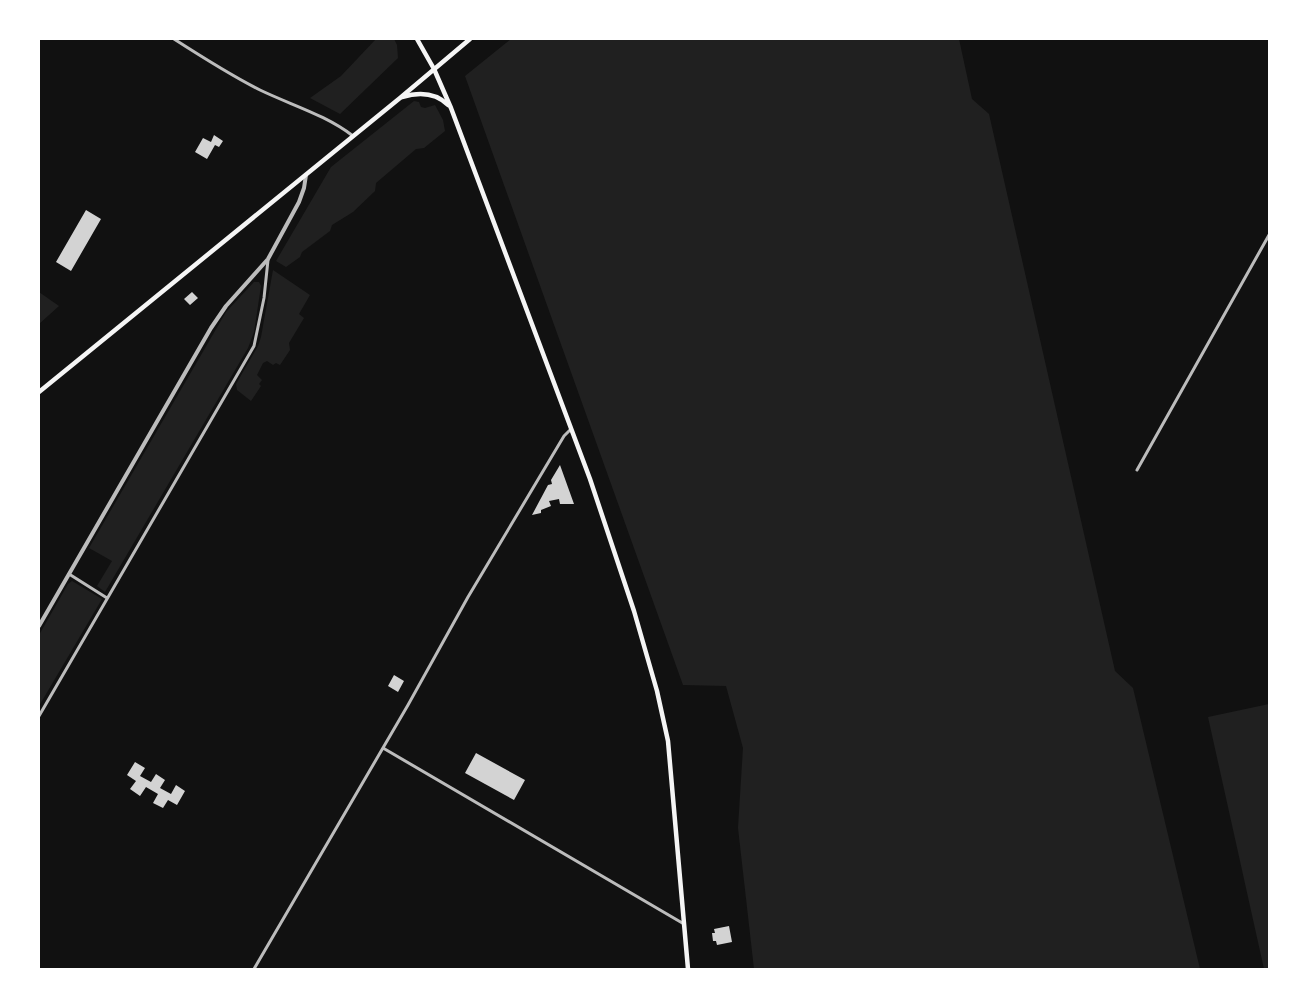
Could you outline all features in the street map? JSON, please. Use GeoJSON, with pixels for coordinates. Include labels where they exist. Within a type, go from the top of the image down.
{"type":"FeatureCollection","features":[{"type":"Feature","properties":{"kind":"main road"},"geometry":{"type":"LineString","coordinates":[[417,39],[434,69],[451,108],[572,429],[629,597],[663,713],[670,761],[688,969]]}},
{"type":"Feature","properties":{"kind":"main road"},"geometry":{"type":"LineString","coordinates":[[39,392],[470,39]]}},
{"type":"Feature","properties":{"kind":"main road"},"geometry":{"type":"LineString","coordinates":[[400,98],[415,93],[430,94],[443,100],[451,108]]}},
{"type":"Feature","properties":{"kind":"street"},"geometry":{"type":"LineString","coordinates":[[174,39],[258,89],[324,119],[353,136]]}},
{"type":"Feature","properties":{"kind":"street"},"geometry":{"type":"LineString","coordinates":[[39,626],[211,328],[226,306],[268,259],[299,202],[306,174]]}},
{"type":"Feature","properties":{"kind":"street"},"geometry":{"type":"LineString","coordinates":[[1137,470],[1269,236]]}},
{"type":"Feature","properties":{"kind":"street"},"geometry":{"type":"LineString","coordinates":[[39,716],[254,346],[264,298],[268,259]]}},
{"type":"Feature","properties":{"kind":"street"},"geometry":{"type":"LineString","coordinates":[[254,969],[505,534],[564,436],[572,429]]}},
{"type":"Feature","properties":{"kind":"street"},"geometry":{"type":"LineString","coordinates":[[69,574],[107,598]]}},
{"type":"Feature","properties":{"kind":"street"},"geometry":{"type":"LineString","coordinates":[[383,748],[684,924]]}},
{"type":"Feature","properties":{"kind":"shaded area"},"geometry":{"type":"Polygon","coordinates":[[[376,39],[394,39],[397,45],[398,58],[340,114],[310,98],[341,76],[376,39]]]}},
{"type":"Feature","properties":{"kind":"shaded area"},"geometry":{"type":"Polygon","coordinates":[[[511,39],[959,39],[972,99],[989,114],[1115,671],[1133,688],[1200,969],[754,969],[738,828],[743,748],[726,686],[683,685],[465,76],[511,39]]]}},
{"type":"Feature","properties":{"kind":"shaded area"},"geometry":{"type":"Polygon","coordinates":[[[414,101],[419,102],[421,107],[425,108],[435,105],[443,120],[445,131],[424,148],[416,149],[376,183],[375,191],[353,212],[332,225],[330,231],[302,252],[300,257],[286,267],[276,261],[331,167],[414,101]]]}},
{"type":"Feature","properties":{"kind":"shaded area"},"geometry":{"type":"Polygon","coordinates":[[[273,270],[310,295],[299,314],[304,318],[289,343],[290,350],[280,365],[276,363],[273,365],[267,361],[263,363],[257,375],[262,380],[259,384],[261,386],[251,401],[237,390],[236,384],[258,346],[261,337],[273,270]]]}},
{"type":"Feature","properties":{"kind":"shaded area"},"geometry":{"type":"Polygon","coordinates":[[[254,282],[259,282],[261,286],[254,332],[248,348],[105,592],[97,586],[112,561],[89,548],[226,312],[254,282]]]}},
{"type":"Feature","properties":{"kind":"shaded area"},"geometry":{"type":"Polygon","coordinates":[[[39,292],[59,306],[39,324],[39,292]]]}},
{"type":"Feature","properties":{"kind":"shaded area"},"geometry":{"type":"Polygon","coordinates":[[[72,581],[102,599],[39,706],[39,635],[68,584],[72,581]]]}},
{"type":"Feature","properties":{"kind":"shaded area"},"geometry":{"type":"Polygon","coordinates":[[[1269,704],[1269,969],[1264,969],[1208,717],[1269,704]]]}},
{"type":"Feature","properties":{"kind":"building"},"geometry":{"type":"Polygon","coordinates":[[[214,135],[223,141],[219,147],[215,145],[207,159],[195,152],[203,138],[211,142],[214,135]]]}},
{"type":"Feature","properties":{"kind":"building"},"geometry":{"type":"Polygon","coordinates":[[[86,210],[101,219],[71,271],[56,262],[86,210]]]}},
{"type":"Feature","properties":{"kind":"building"},"geometry":{"type":"Polygon","coordinates":[[[192,292],[198,298],[190,305],[184,299],[192,292]]]}},
{"type":"Feature","properties":{"kind":"building"},"geometry":{"type":"Polygon","coordinates":[[[560,465],[574,504],[560,504],[559,499],[549,501],[551,506],[541,510],[541,513],[532,515],[548,485],[552,484],[551,480],[560,465]]]}},
{"type":"Feature","properties":{"kind":"building"},"geometry":{"type":"Polygon","coordinates":[[[394,675],[404,681],[398,692],[388,686],[394,675]]]}},
{"type":"Feature","properties":{"kind":"building"},"geometry":{"type":"Polygon","coordinates":[[[476,753],[525,780],[514,800],[465,773],[476,753]]]}},
{"type":"Feature","properties":{"kind":"building"},"geometry":{"type":"Polygon","coordinates":[[[135,762],[145,768],[140,776],[151,782],[156,774],[165,780],[160,788],[171,794],[176,785],[185,791],[177,805],[168,800],[163,808],[153,803],[158,794],[146,787],[140,796],[130,789],[136,781],[127,775],[135,762]]]}},
{"type":"Feature","properties":{"kind":"building"},"geometry":{"type":"Polygon","coordinates":[[[729,926],[732,942],[717,945],[716,941],[713,941],[712,933],[715,933],[714,929],[729,926]]]}}]}
